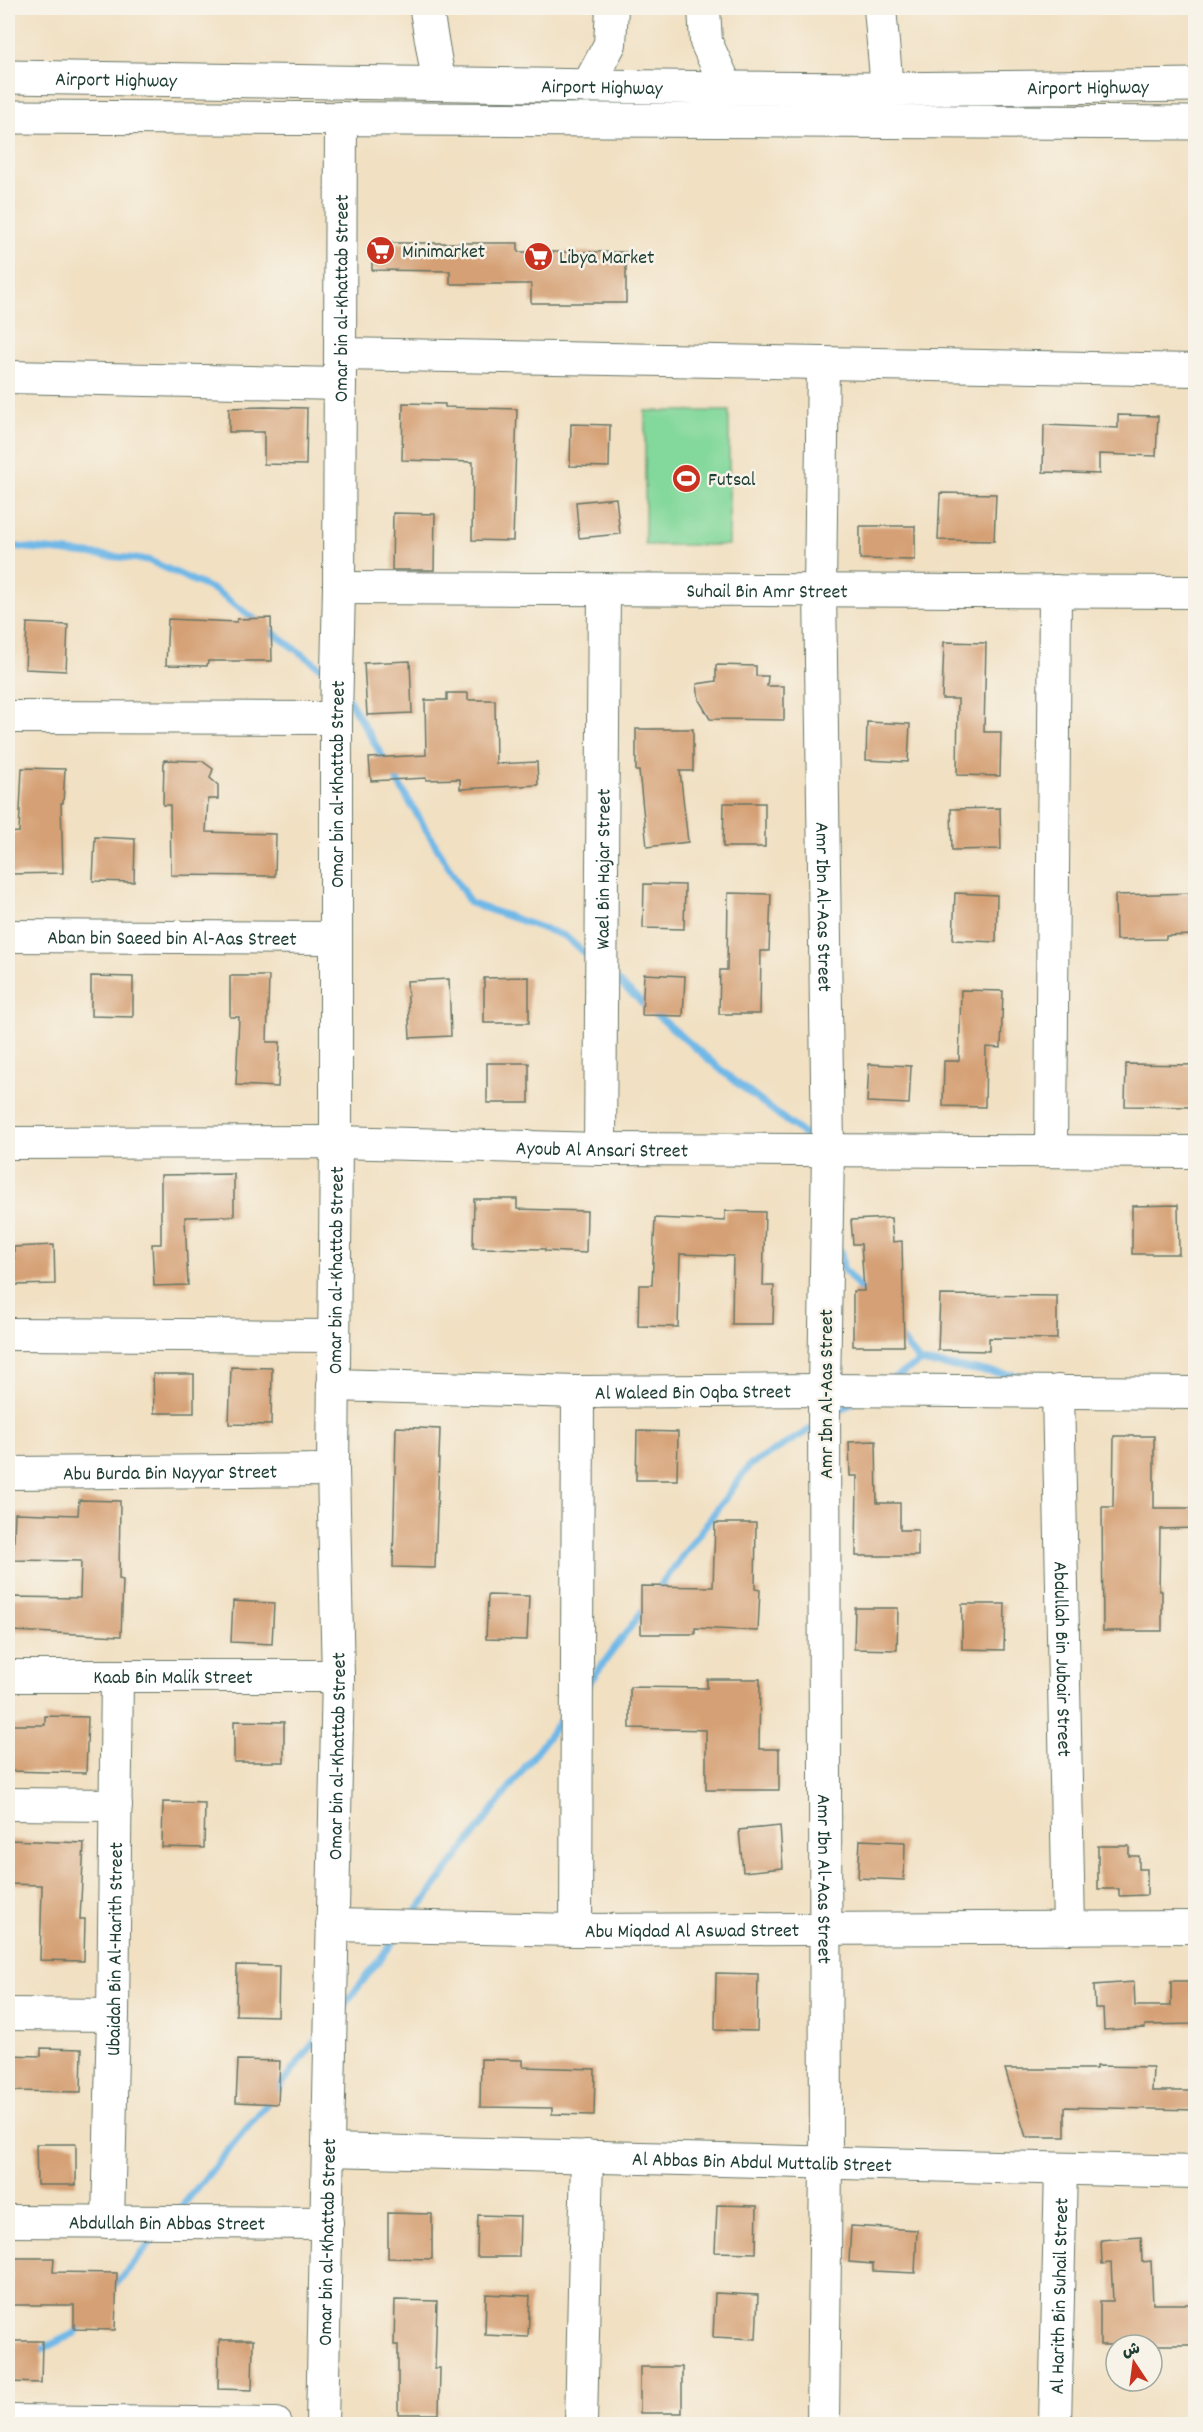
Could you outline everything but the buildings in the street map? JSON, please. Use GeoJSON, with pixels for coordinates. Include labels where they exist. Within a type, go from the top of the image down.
{"type":"FeatureCollection","features":[{"type":"Feature","properties":{"kind":"main road"},"geometry":{"type":"LineString","coordinates":[[426,8],[439,83]]}},
{"type":"Feature","properties":{"kind":"main road","name":"Airport Highway"},"geometry":{"type":"LineString","coordinates":[[8,77],[727,88],[887,89],[1196,85]]}},
{"type":"Feature","properties":{"kind":"main road"},"geometry":{"type":"LineString","coordinates":[[386,81],[386,118]]}},
{"type":"Feature","properties":{"kind":"main road","name":"Airport Highway"},"geometry":{"type":"LineString","coordinates":[[8,117],[1196,123]]}},
{"type":"Feature","properties":{"kind":"street"},"geometry":{"type":"LineString","coordinates":[[587,87],[610,44],[612,8]]}},
{"type":"Feature","properties":{"kind":"street"},"geometry":{"type":"LineString","coordinates":[[704,8],[706,42],[727,88]]}},
{"type":"Feature","properties":{"kind":"street"},"geometry":{"type":"LineString","coordinates":[[880,8],[887,89]]}},
{"type":"Feature","properties":{"kind":"street","name":"Omar bin al-Khattab Street"},"geometry":{"type":"LineString","coordinates":[[322,2424],[338,1676],[333,1385],[341,118]]}},
{"type":"Feature","properties":{"kind":"street"},"geometry":{"type":"LineString","coordinates":[[8,377],[340,369],[823,363],[1196,370]]}},
{"type":"Feature","properties":{"kind":"street","name":"Amr Ibn Al-Aas Street"},"geometry":{"type":"LineString","coordinates":[[823,363],[820,590],[828,1150],[824,1390],[826,2162],[823,2424]]}},
{"type":"Feature","properties":{"kind":"street","name":"Suhail Bin Amr Street"},"geometry":{"type":"LineString","coordinates":[[339,588],[1196,592]]}},
{"type":"Feature","properties":{"kind":"street","name":"Wael Bin Hajar Street"},"geometry":{"type":"LineString","coordinates":[[600,1149],[604,589]]}},
{"type":"Feature","properties":{"kind":"street"},"geometry":{"type":"LineString","coordinates":[[1051,1151],[1055,591]]}},
{"type":"Feature","properties":{"kind":"street"},"geometry":{"type":"LineString","coordinates":[[8,717],[336,718]]}},
{"type":"Feature","properties":{"kind":"street","name":"Aban bin Saeed bin Al-Aas Street"},"geometry":{"type":"LineString","coordinates":[[8,936],[335,938]]}},
{"type":"Feature","properties":{"kind":"street","name":"Ayoub Al Ansari Street"},"geometry":{"type":"LineString","coordinates":[[8,1143],[336,1143],[600,1149],[1196,1152]]}},
{"type":"Feature","properties":{"kind":"street"},"geometry":{"type":"LineString","coordinates":[[8,1335],[334,1336]]}},
{"type":"Feature","properties":{"kind":"street","name":"Al Waleed Bin Oqba Street"},"geometry":{"type":"LineString","coordinates":[[333,1385],[578,1392],[824,1390],[1196,1393]]}},
{"type":"Feature","properties":{"kind":"street","name":"Abdullah Bin Jubair Street"},"geometry":{"type":"LineString","coordinates":[[1058,1391],[1069,1928]]}},
{"type":"Feature","properties":{"kind":"street"},"geometry":{"type":"LineString","coordinates":[[576,1930],[578,1392]]}},
{"type":"Feature","properties":{"kind":"street","name":"Abu Burda Bin Nayyar Street"},"geometry":{"type":"LineString","coordinates":[[8,1473],[333,1470]]}},
{"type":"Feature","properties":{"kind":"street","name":"Kaab Bin Malik Street"},"geometry":{"type":"LineString","coordinates":[[8,1676],[338,1676]]}},
{"type":"Feature","properties":{"kind":"street","name":"Ubaidah Bin Al-Harith Street"},"geometry":{"type":"LineString","coordinates":[[108,2222],[114,2015],[117,1676]]}},
{"type":"Feature","properties":{"kind":"street"},"geometry":{"type":"LineString","coordinates":[[8,1804],[116,1804]]}},
{"type":"Feature","properties":{"kind":"street","name":"Abu Miqdad Al Aswad Street"},"geometry":{"type":"LineString","coordinates":[[332,1925],[576,1930],[1196,1927]]}},
{"type":"Feature","properties":{"kind":"street"},"geometry":{"type":"LineString","coordinates":[[8,2014],[114,2015]]}},
{"type":"Feature","properties":{"kind":"street","name":"Al Abbas Bin Abdul Muttalib Street"},"geometry":{"type":"LineString","coordinates":[[328,2150],[1196,2172]]}},
{"type":"Feature","properties":{"kind":"street"},"geometry":{"type":"LineString","coordinates":[[581,2424],[586,2156]]}},
{"type":"Feature","properties":{"kind":"street","name":"Al Harith Bin Suhail Street"},"geometry":{"type":"LineString","coordinates":[[1055,2424],[1061,2169]]}},
{"type":"Feature","properties":{"kind":"street","name":"Abdullah Bin Abbas Street"},"geometry":{"type":"LineString","coordinates":[[8,2221],[327,2223]]}},
{"type":"Feature","properties":{"kind":"street"},"geometry":{"type":"LineString","coordinates":[[23,2422],[276,2424]]}},
{"type":"Feature","properties":{"kind":"green space","name":"Futsal"},"geometry":{"type":"Polygon","coordinates":[[[645,411],[729,411],[729,545],[645,545],[645,411]]]}},
{"type":"Feature","properties":{"kind":"waterway"},"geometry":{"type":"LineString","coordinates":[[8,546],[148,560],[216,591],[328,673]]}},
{"type":"Feature","properties":{"kind":"waterway"},"geometry":{"type":"LineString","coordinates":[[347,697],[470,903],[565,936],[592,960]]}},
{"type":"Feature","properties":{"kind":"waterway"},"geometry":{"type":"LineString","coordinates":[[610,975],[733,1080],[810,1139]]}},
{"type":"Feature","properties":{"kind":"waterway"},"geometry":{"type":"LineString","coordinates":[[841,1251],[843,1268],[867,1297]]}},
{"type":"Feature","properties":{"kind":"waterway"},"geometry":{"type":"LineString","coordinates":[[899,1336],[920,1362],[1027,1377]]}},
{"type":"Feature","properties":{"kind":"waterway"},"geometry":{"type":"LineString","coordinates":[[892,1379],[920,1362]]}},
{"type":"Feature","properties":{"kind":"waterway"},"geometry":{"type":"LineString","coordinates":[[833,1415],[854,1402]]}},
{"type":"Feature","properties":{"kind":"waterway"},"geometry":{"type":"LineString","coordinates":[[656,1592],[749,1466],[816,1426]]}},
{"type":"Feature","properties":{"kind":"waterway"},"geometry":{"type":"LineString","coordinates":[[588,1684],[646,1606]]}},
{"type":"Feature","properties":{"kind":"waterway"},"geometry":{"type":"LineString","coordinates":[[413,1916],[565,1714]]}},
{"type":"Feature","properties":{"kind":"waterway"},"geometry":{"type":"LineString","coordinates":[[341,2009],[397,1937]]}},
{"type":"Feature","properties":{"kind":"waterway"},"geometry":{"type":"LineString","coordinates":[[177,2212],[261,2111],[319,2036]]}},
{"type":"Feature","properties":{"kind":"waterway"},"geometry":{"type":"LineString","coordinates":[[111,2290],[160,2232]]}},
{"type":"Feature","properties":{"kind":"waterway"},"geometry":{"type":"LineString","coordinates":[[34,2353],[75,2333],[83,2323]]}},
{"type":"Feature","properties":{"kind":"place","name":"Minimarket"},"geometry":{"type":"Point","coordinates":[381,250]}},
{"type":"Feature","properties":{"kind":"place","name":"Libya Market"},"geometry":{"type":"Point","coordinates":[538,256]}},
{"type":"Feature","properties":{"kind":"place","name":"Futsal"},"geometry":{"type":"Point","coordinates":[687,478]}}]}
